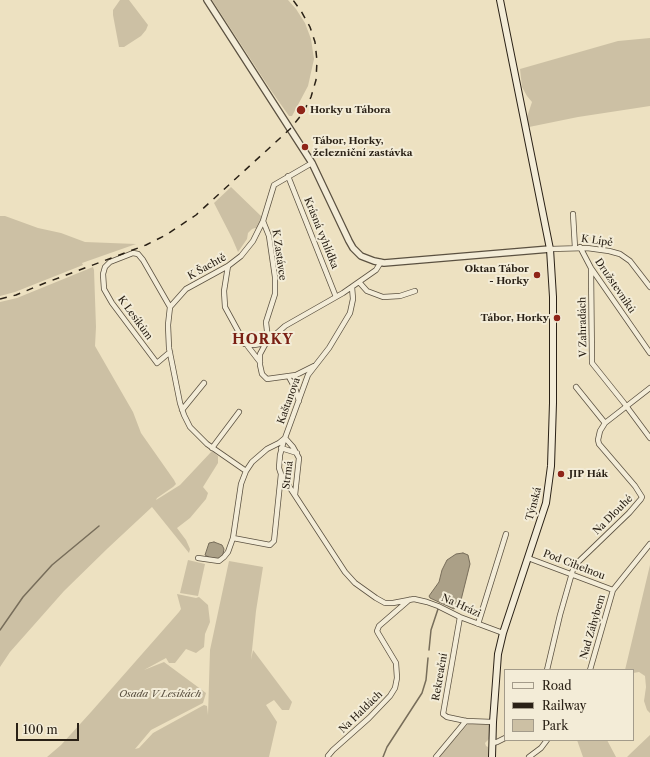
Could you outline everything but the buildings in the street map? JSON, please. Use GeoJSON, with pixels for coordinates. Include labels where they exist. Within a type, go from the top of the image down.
{"type":"FeatureCollection","features":[{"type":"Feature","properties":{"kind":"main road","name":"Týnská"},"geometry":{"type":"LineString","coordinates":[[492,757],[497,661],[503,633],[546,503],[552,459],[553,298],[550,249],[500,0]]}},
{"type":"Feature","properties":{"kind":"street"},"geometry":{"type":"LineString","coordinates":[[207,0],[312,163],[342,228],[353,248],[358,253],[365,258],[381,262],[550,249]]}},
{"type":"Feature","properties":{"kind":"street","name":"K Šachtě"},"geometry":{"type":"LineString","coordinates":[[170,307],[188,287],[228,266],[241,256],[253,241],[263,221],[274,185],[312,163]]}},
{"type":"Feature","properties":{"kind":"street","name":"Krásná vyhlídka"},"geometry":{"type":"LineString","coordinates":[[288,176],[336,297]]}},
{"type":"Feature","properties":{"kind":"street"},"geometry":{"type":"LineString","coordinates":[[573,214],[578,248]]}},
{"type":"Feature","properties":{"kind":"street","name":"K Zastávce"},"geometry":{"type":"LineString","coordinates":[[263,221],[269,236],[275,277],[275,292],[266,322],[270,339]]}},
{"type":"Feature","properties":{"kind":"street","name":"K Lípě"},"geometry":{"type":"LineString","coordinates":[[550,249],[578,248],[603,250],[623,256],[635,266],[650,286]]}},
{"type":"Feature","properties":{"kind":"street","name":"Družstevníků"},"geometry":{"type":"LineString","coordinates":[[578,248],[650,353]]}},
{"type":"Feature","properties":{"kind":"street","name":"K Lesíkům"},"geometry":{"type":"LineString","coordinates":[[170,307],[138,254],[133,253],[110,262],[105,267],[103,274],[104,289],[112,303],[157,363],[170,352]]}},
{"type":"Feature","properties":{"kind":"street"},"geometry":{"type":"LineString","coordinates":[[316,365],[299,374],[289,377],[270,379],[265,378],[262,374],[260,354],[270,339],[295,319],[352,287],[376,270],[381,262]]}},
{"type":"Feature","properties":{"kind":"street"},"geometry":{"type":"LineString","coordinates":[[228,266],[224,291],[224,304],[245,344],[260,362]]}},
{"type":"Feature","properties":{"kind":"street","name":"V Zahradách"},"geometry":{"type":"LineString","coordinates":[[591,268],[592,361],[595,368],[650,438]]}},
{"type":"Feature","properties":{"kind":"street"},"geometry":{"type":"LineString","coordinates":[[359,282],[367,291],[383,297],[400,296],[414,291]]}},
{"type":"Feature","properties":{"kind":"street","name":"Kaštanová"},"geometry":{"type":"LineString","coordinates":[[198,558],[213,561],[220,560],[228,552],[233,538],[240,489],[246,471],[252,462],[267,449],[285,438],[308,375],[329,348],[350,313],[353,299],[352,287]]}},
{"type":"Feature","properties":{"kind":"street"},"geometry":{"type":"LineString","coordinates":[[170,307],[168,330],[170,352],[182,410],[190,427],[212,448],[246,471]]}},
{"type":"Feature","properties":{"kind":"street"},"geometry":{"type":"LineString","coordinates":[[245,344],[254,345],[266,343]]}},
{"type":"Feature","properties":{"kind":"street"},"geometry":{"type":"LineString","coordinates":[[289,377],[295,388],[299,401]]}},
{"type":"Feature","properties":{"kind":"street"},"geometry":{"type":"LineString","coordinates":[[182,410],[204,383]]}},
{"type":"Feature","properties":{"kind":"street"},"geometry":{"type":"LineString","coordinates":[[576,387],[605,423],[650,388]]}},
{"type":"Feature","properties":{"kind":"street"},"geometry":{"type":"LineString","coordinates":[[212,448],[239,412]]}},
{"type":"Feature","properties":{"kind":"street","name":"Na Dlouhé"},"geometry":{"type":"LineString","coordinates":[[547,669],[574,566],[629,513],[642,496],[599,444],[598,440],[600,431],[605,423]]}},
{"type":"Feature","properties":{"kind":"street"},"geometry":{"type":"LineString","coordinates":[[233,538],[270,545],[274,541],[281,474],[279,463],[281,448],[285,438]]}},
{"type":"Feature","properties":{"kind":"street","name":"Strmá"},"geometry":{"type":"LineString","coordinates":[[285,438],[297,453],[300,462],[294,495]]}},
{"type":"Feature","properties":{"kind":"street"},"geometry":{"type":"LineString","coordinates":[[281,448],[297,453]]}},
{"type":"Feature","properties":{"kind":"street"},"geometry":{"type":"LineString","coordinates":[[281,474],[345,572],[352,580],[385,603],[393,603],[410,599]]}},
{"type":"Feature","properties":{"kind":"street"},"geometry":{"type":"LineString","coordinates":[[478,624],[506,534]]}},
{"type":"Feature","properties":{"kind":"street"},"geometry":{"type":"LineString","coordinates":[[613,590],[650,544]]}},
{"type":"Feature","properties":{"kind":"street","name":"Pod Cihelnou"},"geometry":{"type":"LineString","coordinates":[[528,558],[613,590]]}},
{"type":"Feature","properties":{"kind":"street","name":"Nad Záhybem"},"geometry":{"type":"LineString","coordinates":[[590,669],[613,590]]}},
{"type":"Feature","properties":{"kind":"street","name":"Na Hrázi"},"geometry":{"type":"LineString","coordinates":[[410,599],[433,603],[460,617],[503,633]]}},
{"type":"Feature","properties":{"kind":"street","name":"Na Haldách"},"geometry":{"type":"LineString","coordinates":[[328,756],[369,718],[390,696],[395,688],[397,678],[396,663],[377,630],[379,626],[410,599]]}},
{"type":"Feature","properties":{"kind":"street","name":"Rekreační"},"geometry":{"type":"LineString","coordinates":[[460,617],[442,712],[447,717],[466,721],[493,722]]}},
{"type":"Feature","properties":{"kind":"street"},"geometry":{"type":"LineString","coordinates":[[436,757],[466,721]]}},
{"type":"Feature","properties":{"kind":"street"},"geometry":{"type":"LineString","coordinates":[[493,743],[504,739]]}},
{"type":"Feature","properties":{"kind":"street"},"geometry":{"type":"LineString","coordinates":[[529,757],[541,748],[546,741]]}},
{"type":"Feature","properties":{"kind":"green space"},"geometry":{"type":"Polygon","coordinates":[[[120,0],[129,0],[148,25],[141,36],[124,47],[119,47],[113,15],[113,10],[120,0]]]}},
{"type":"Feature","properties":{"kind":"green space"},"geometry":{"type":"Polygon","coordinates":[[[212,0],[288,0],[296,9],[305,23],[311,39],[314,59],[308,86],[292,116],[289,116],[270,89],[212,0]]]}},
{"type":"Feature","properties":{"kind":"green space"},"geometry":{"type":"Polygon","coordinates":[[[650,38],[650,106],[578,117],[529,127],[527,117],[532,102],[522,87],[520,69],[618,41],[650,38]]]}},
{"type":"Feature","properties":{"kind":"green space"},"geometry":{"type":"Polygon","coordinates":[[[231,187],[262,217],[257,229],[252,229],[248,233],[247,239],[238,252],[214,203],[231,187]]]}},
{"type":"Feature","properties":{"kind":"green space"},"geometry":{"type":"Polygon","coordinates":[[[0,216],[5,216],[38,228],[61,233],[85,242],[136,244],[82,263],[83,265],[15,292],[0,296],[0,216]]]}},
{"type":"Feature","properties":{"kind":"green space"},"geometry":{"type":"Polygon","coordinates":[[[93,267],[96,327],[95,346],[133,412],[141,433],[176,484],[156,500],[180,485],[212,451],[218,456],[218,463],[203,487],[208,493],[206,499],[190,518],[177,528],[186,540],[190,549],[189,553],[152,507],[64,591],[10,652],[0,667],[0,302],[17,298],[93,267]]]}},
{"type":"Feature","properties":{"kind":"green space"},"geometry":{"type":"Polygon","coordinates":[[[188,560],[205,564],[198,596],[180,593],[188,560]]]}},
{"type":"Feature","properties":{"kind":"green space","name":"Osada V Lesíkách"},"geometry":{"type":"Polygon","coordinates":[[[229,561],[263,567],[256,611],[251,660],[253,650],[292,702],[289,710],[282,710],[274,700],[266,705],[277,722],[269,757],[47,757],[61,745],[179,612],[181,609],[177,594],[196,598],[199,597],[208,605],[210,622],[205,634],[204,647],[196,653],[186,649],[175,663],[169,663],[166,658],[144,670],[164,662],[206,693],[203,703],[151,730],[135,749],[139,748],[153,733],[204,705],[207,706],[208,715],[210,650],[229,561]]]}},
{"type":"Feature","properties":{"kind":"green space"},"geometry":{"type":"Polygon","coordinates":[[[650,565],[650,713],[647,710],[644,701],[646,687],[645,676],[639,672],[634,673],[634,669],[625,669],[650,565]]]}},
{"type":"Feature","properties":{"kind":"green space"},"geometry":{"type":"Polygon","coordinates":[[[468,724],[489,724],[489,739],[485,743],[488,747],[488,757],[439,757],[468,724]]]}},
{"type":"Feature","properties":{"kind":"green space"},"geometry":{"type":"Polygon","coordinates":[[[650,735],[650,757],[627,757],[630,754],[650,735]]]}},
{"type":"Feature","properties":{"kind":"green space"},"geometry":{"type":"Polygon","coordinates":[[[577,741],[608,741],[616,757],[583,757],[577,741]]]}},
{"type":"Feature","properties":{"kind":"shaded area"},"geometry":{"type":"Polygon","coordinates":[[[214,542],[222,545],[224,549],[221,558],[214,560],[205,555],[209,543],[214,542]]]}},
{"type":"Feature","properties":{"kind":"shaded area"},"geometry":{"type":"Polygon","coordinates":[[[463,553],[468,555],[470,564],[460,604],[454,609],[430,598],[429,596],[439,582],[442,570],[447,560],[456,554],[463,553]]]}},
{"type":"Feature","properties":{"kind":"waterway"},"geometry":{"type":"LineString","coordinates":[[0,630],[23,597],[52,565],[99,526]]}},
{"type":"Feature","properties":{"kind":"waterway"},"geometry":{"type":"LineString","coordinates":[[429,650],[431,630],[438,609]]}},
{"type":"Feature","properties":{"kind":"waterway"},"geometry":{"type":"LineString","coordinates":[[383,757],[387,747],[422,693],[426,680],[428,658]]}},
{"type":"Feature","properties":{"kind":"railway"},"geometry":{"type":"LineString","coordinates":[[0,299],[16,295],[146,245],[166,235],[196,215],[290,129],[303,113],[311,97],[316,80],[317,61],[315,42],[310,27],[293,0]]}},
{"type":"Feature","properties":{"kind":"place","name":"Horky u Tábora"},"geometry":{"type":"Point","coordinates":[301,110]}},
{"type":"Feature","properties":{"kind":"place","name":"Tábor, Horky, železniční zastávka"},"geometry":{"type":"Point","coordinates":[305,147]}},
{"type":"Feature","properties":{"kind":"place","name":"Oktan Tábor - Horky"},"geometry":{"type":"Point","coordinates":[537,275]}},
{"type":"Feature","properties":{"kind":"place","name":"Tábor, Horky"},"geometry":{"type":"Point","coordinates":[557,318]}},
{"type":"Feature","properties":{"kind":"place","name":"JIP Hák"},"geometry":{"type":"Point","coordinates":[561,474]}},
{"type":"Feature","properties":{"kind":"district","name":"HORKY"},"geometry":{"type":"Point","coordinates":[263,340]}}]}
